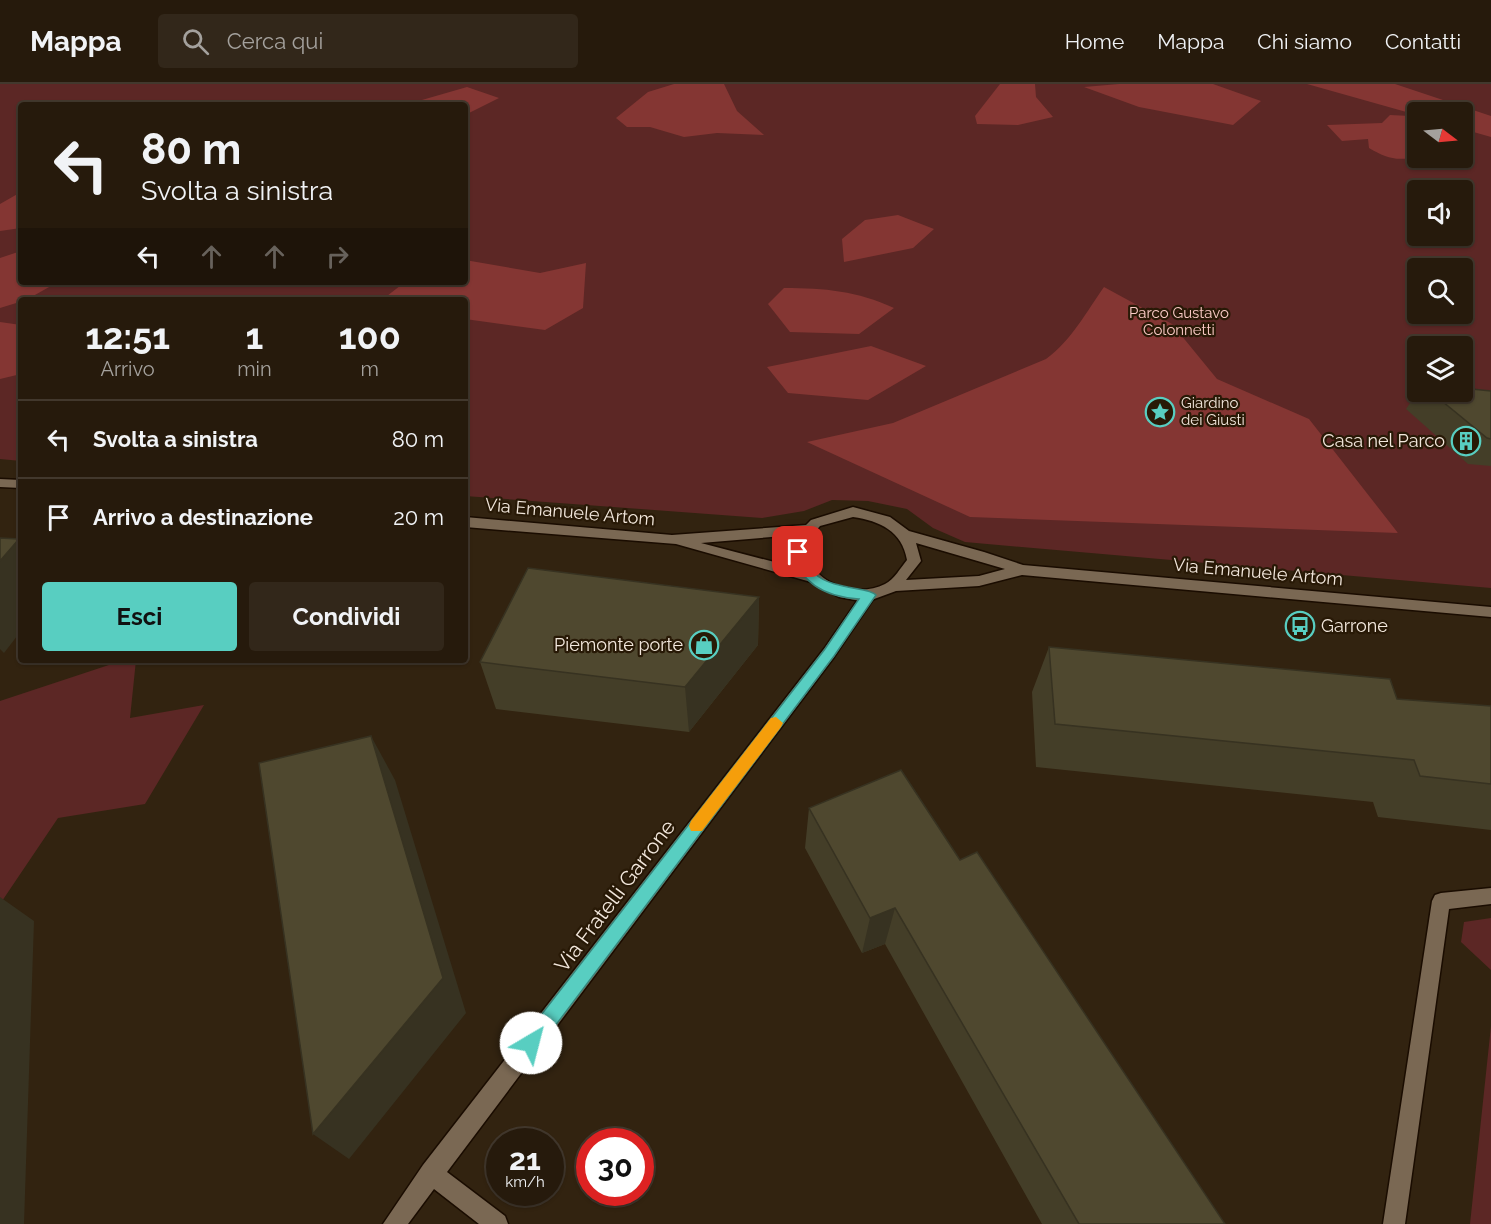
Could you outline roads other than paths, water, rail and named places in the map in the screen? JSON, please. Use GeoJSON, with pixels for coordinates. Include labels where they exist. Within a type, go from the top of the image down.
{"type":"FeatureCollection","features":[{"type":"Feature","properties":{"kind":"street"},"geometry":{"type":"LineString","coordinates":[[0,483],[18,484]]}},
{"type":"Feature","properties":{"kind":"street"},"geometry":{"type":"LineString","coordinates":[[853,512],[873,514],[893,523],[905,535],[913,548],[914,561],[896,586],[869,595],[843,593],[823,586],[810,577],[802,567],[798,552],[801,537],[807,530],[832,514],[853,512]]}},
{"type":"Feature","properties":{"kind":"street","name":"Via Emanuele Artom"},"geometry":{"type":"LineString","coordinates":[[468,522],[672,540],[807,530]]}},
{"type":"Feature","properties":{"kind":"street","name":"Via Emanuele Artom"},"geometry":{"type":"LineString","coordinates":[[905,535],[979,555],[1022,570],[1491,612]]}},
{"type":"Feature","properties":{"kind":"street","name":"Via Emanuele Artom"},"geometry":{"type":"LineString","coordinates":[[672,540],[810,577]]}},
{"type":"Feature","properties":{"kind":"street","name":"Via Emanuele Artom"},"geometry":{"type":"LineString","coordinates":[[896,586],[979,581],[1022,570]]}},
{"type":"Feature","properties":{"kind":"street","name":"Via Fratelli Garrone"},"geometry":{"type":"LineString","coordinates":[[394,1224],[829,652],[869,595]]}},
{"type":"Feature","properties":{"kind":"street"},"geometry":{"type":"LineString","coordinates":[[1394,1224],[1441,901],[1491,896]]}},
{"type":"Feature","properties":{"kind":"street"},"geometry":{"type":"LineString","coordinates":[[431,1173],[496,1224]]}},
{"type":"Feature","properties":{"kind":"place","name":"Giardino dei Giusti"},"geometry":{"type":"Point","coordinates":[1160,412]}},
{"type":"Feature","properties":{"kind":"place","name":"Casa nel Parco"},"geometry":{"type":"Point","coordinates":[1466,441]}},
{"type":"Feature","properties":{"kind":"place","name":"Garrone"},"geometry":{"type":"Point","coordinates":[1300,626]}},
{"type":"Feature","properties":{"kind":"place","name":"Piemonte porte"},"geometry":{"type":"Point","coordinates":[704,645]}},
{"type":"Feature","properties":{"kind":"park label","name":"Parco Gustavo Colonnetti"},"geometry":{"type":"Point","coordinates":[1179,322]}}]}
